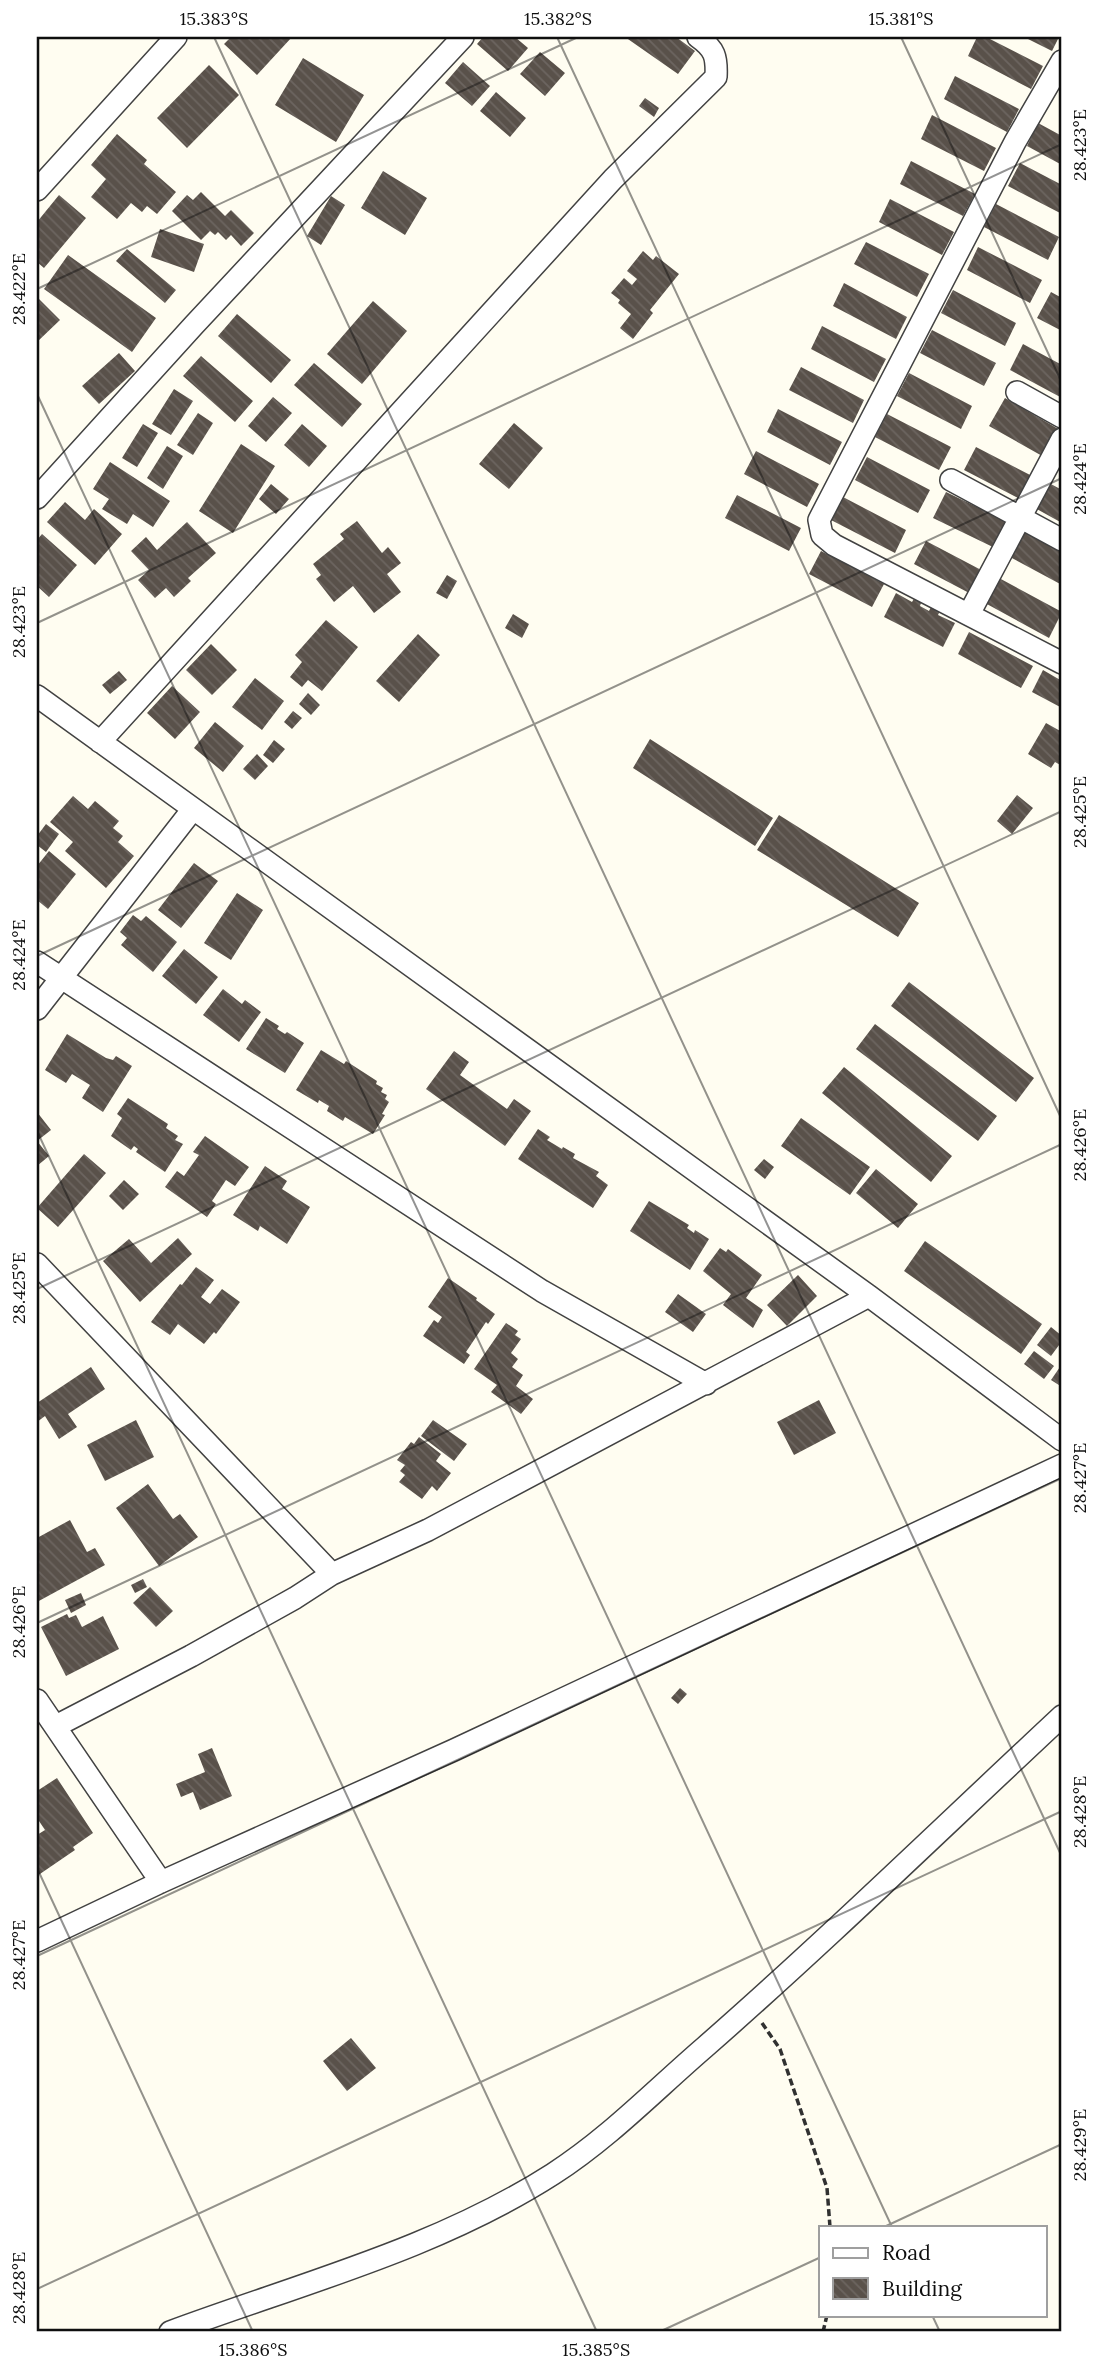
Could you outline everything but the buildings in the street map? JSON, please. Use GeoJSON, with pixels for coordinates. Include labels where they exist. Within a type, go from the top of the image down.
{"type":"FeatureCollection","features":[{"type":"Feature","properties":{"kind":"street"},"geometry":{"type":"LineString","coordinates":[[37,190],[176,37]]}},
{"type":"Feature","properties":{"kind":"street"},"geometry":{"type":"LineString","coordinates":[[37,498],[194,325],[463,37]]}},
{"type":"Feature","properties":{"kind":"street"},"geometry":{"type":"LineString","coordinates":[[100,742],[613,179],[716,77],[717,58],[706,42],[698,37]]}},
{"type":"Feature","properties":{"kind":"street"},"geometry":{"type":"LineString","coordinates":[[1062,61],[1015,142],[819,520],[822,535],[834,545],[1062,663]]}},
{"type":"Feature","properties":{"kind":"street"},"geometry":{"type":"LineString","coordinates":[[1017,392],[1062,417]]}},
{"type":"Feature","properties":{"kind":"street"},"geometry":{"type":"LineString","coordinates":[[969,614],[1062,439]]}},
{"type":"Feature","properties":{"kind":"street"},"geometry":{"type":"LineString","coordinates":[[951,481],[1062,540]]}},
{"type":"Feature","properties":{"kind":"street"},"geometry":{"type":"LineString","coordinates":[[37,696],[869,1296],[1062,1440]]}},
{"type":"Feature","properties":{"kind":"street"},"geometry":{"type":"LineString","coordinates":[[37,1009],[193,808]]}},
{"type":"Feature","properties":{"kind":"street"},"geometry":{"type":"LineString","coordinates":[[37,962],[542,1291],[706,1384]]}},
{"type":"Feature","properties":{"kind":"street"},"geometry":{"type":"LineString","coordinates":[[37,1264],[332,1574]]}},
{"type":"Feature","properties":{"kind":"street"},"geometry":{"type":"LineString","coordinates":[[56,1726],[191,1656],[295,1598],[332,1574],[428,1531],[869,1296]]}},
{"type":"Feature","properties":{"kind":"street"},"geometry":{"type":"LineString","coordinates":[[37,1941],[454,1750],[1062,1465]]}},
{"type":"Feature","properties":{"kind":"street"},"geometry":{"type":"LineString","coordinates":[[37,1700],[161,1882]]}},
{"type":"Feature","properties":{"kind":"street"},"geometry":{"type":"LineString","coordinates":[[180,2330],[440,2235],[553,2174],[615,2128],[751,2007],[1062,1716]]}},
{"type":"Feature","properties":{"kind":"path"},"geometry":{"type":"LineString","coordinates":[[751,2007],[780,2049],[827,2188],[830,2226]]}}]}
